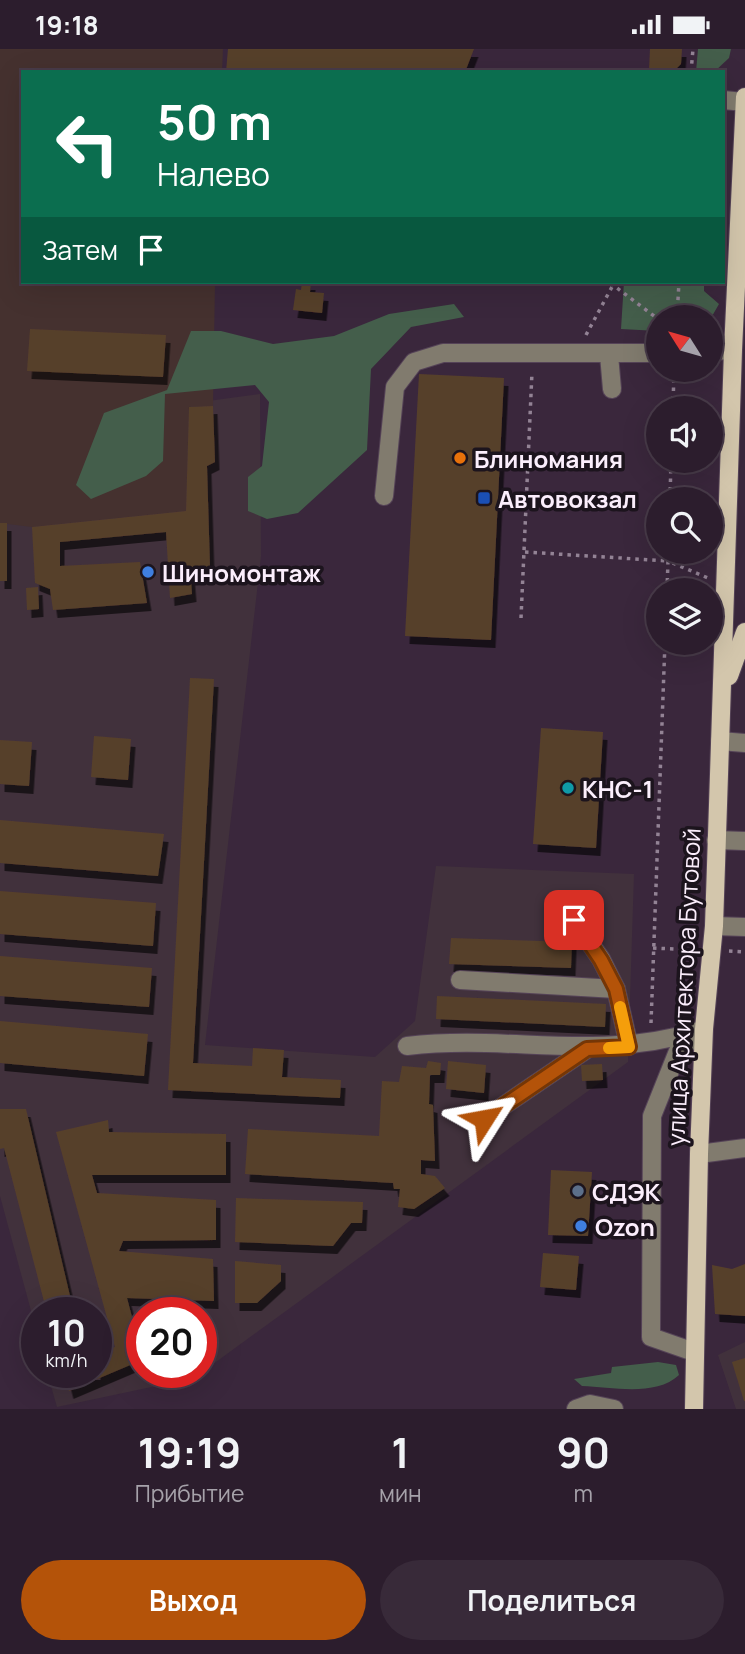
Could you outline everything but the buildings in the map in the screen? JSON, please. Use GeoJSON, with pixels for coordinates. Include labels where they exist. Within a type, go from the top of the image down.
{"type":"FeatureCollection","features":[{"type":"Feature","properties":{"kind":"main road","name":"улица Архитектора Бутовой"},"geometry":{"type":"LineString","coordinates":[[694,1409],[699,1154],[704,1029],[714,926],[724,693],[733,350],[745,100]]}},
{"type":"Feature","properties":{"kind":"main road","name":"улица Архитектора Бутовой"},"geometry":{"type":"LineString","coordinates":[[724,693],[745,632]]}},
{"type":"Feature","properties":{"kind":"lane"},"geometry":{"type":"LineString","coordinates":[[725,100],[745,100]]}},
{"type":"Feature","properties":{"kind":"lane"},"geometry":{"type":"LineString","coordinates":[[723,350],[733,350]]}},
{"type":"Feature","properties":{"kind":"lane"},"geometry":{"type":"LineString","coordinates":[[384,496],[395,387],[414,362],[443,353],[646,353]]}},
{"type":"Feature","properties":{"kind":"lane"},"geometry":{"type":"LineString","coordinates":[[609,355],[612,389]]}},
{"type":"Feature","properties":{"kind":"lane"},"geometry":{"type":"LineString","coordinates":[[720,741],[745,743]]}},
{"type":"Feature","properties":{"kind":"lane"},"geometry":{"type":"LineString","coordinates":[[716,840],[744,841]]}},
{"type":"Feature","properties":{"kind":"lane"},"geometry":{"type":"LineString","coordinates":[[574,920],[601,960],[616,989],[629,1047]]}},
{"type":"Feature","properties":{"kind":"lane"},"geometry":{"type":"LineString","coordinates":[[714,926],[745,927]]}},
{"type":"Feature","properties":{"kind":"lane"},"geometry":{"type":"LineString","coordinates":[[460,980],[616,989]]}},
{"type":"Feature","properties":{"kind":"lane"},"geometry":{"type":"LineString","coordinates":[[407,1046],[444,1041],[587,1049],[629,1047],[704,1029]]}},
{"type":"Feature","properties":{"kind":"lane"},"geometry":{"type":"LineString","coordinates":[[694,1352],[651,1337],[652,1116],[678,1051],[704,1029]]}},
{"type":"Feature","properties":{"kind":"lane"},"geometry":{"type":"LineString","coordinates":[[484,1119],[587,1049]]}},
{"type":"Feature","properties":{"kind":"lane"},"geometry":{"type":"LineString","coordinates":[[699,1154],[745,1148]]}},
{"type":"Feature","properties":{"kind":"lane"},"geometry":{"type":"LineString","coordinates":[[576,1409],[590,1403],[614,1409]]}},
{"type":"Feature","properties":{"kind":"path"},"geometry":{"type":"LineString","coordinates":[[691,70],[693,49]]}},
{"type":"Feature","properties":{"kind":"path"},"geometry":{"type":"LineString","coordinates":[[574,355],[612,284]]}},
{"type":"Feature","properties":{"kind":"path"},"geometry":{"type":"LineString","coordinates":[[614,284],[646,309]]}},
{"type":"Feature","properties":{"kind":"path"},"geometry":{"type":"LineString","coordinates":[[678,305],[679,284]]}},
{"type":"Feature","properties":{"kind":"path"},"geometry":{"type":"LineString","coordinates":[[521,618],[533,355]]}},
{"type":"Feature","properties":{"kind":"path"},"geometry":{"type":"LineString","coordinates":[[525,552],[646,560]]}},
{"type":"Feature","properties":{"kind":"path"},"geometry":{"type":"LineString","coordinates":[[650,1042],[665,655]]}},
{"type":"Feature","properties":{"kind":"shaded area"},"geometry":{"type":"Polygon","coordinates":[[[0,49],[223,49],[222,70],[21,70],[21,284],[215,284],[213,406],[189,407],[186,511],[32,527],[0,523],[0,49]]]}},
{"type":"Feature","properties":{"kind":"shaded area"},"geometry":{"type":"Polygon","coordinates":[[[260,394],[261,556],[205,1045],[375,1057],[415,1021],[436,866],[634,874],[628,1062],[217,1361],[217,1297],[126,1297],[126,1388],[147,1388],[57,1407],[52,1388],[112,1388],[112,1297],[27,1297],[0,1196],[0,518],[186,404],[260,394]]]}},
{"type":"Feature","properties":{"kind":"shaded area"},"geometry":{"type":"Polygon","coordinates":[[[745,1342],[745,1409],[736,1409],[718,1355],[745,1342]]]}},
{"type":"Feature","properties":{"kind":"green space"},"geometry":{"type":"Polygon","coordinates":[[[698,49],[731,49],[729,58],[716,70],[696,70],[698,49]]]}},
{"type":"Feature","properties":{"kind":"green space"},"geometry":{"type":"Polygon","coordinates":[[[624,284],[704,284],[704,291],[719,304],[646,305],[646,330],[621,329],[624,284]]]}},
{"type":"Feature","properties":{"kind":"green space"},"geometry":{"type":"Polygon","coordinates":[[[454,304],[464,317],[411,327],[371,369],[367,450],[298,513],[267,519],[248,511],[248,477],[262,466],[269,402],[255,385],[165,394],[163,461],[146,476],[91,499],[76,485],[104,413],[167,390],[191,331],[221,331],[273,344],[334,336],[389,314],[454,304]]]}},
{"type":"Feature","properties":{"kind":"green space"},"geometry":{"type":"Polygon","coordinates":[[[658,1362],[676,1365],[679,1375],[658,1386],[633,1389],[582,1386],[574,1379],[611,1373],[612,1367],[658,1362]]]}},
{"type":"Feature","properties":{"kind":"slow traffic"},"geometry":{"type":"LineString","coordinates":[[609,1048],[629,1047],[620,1007]]}},
{"type":"Feature","properties":{"kind":"place","name":"Блиномания"},"geometry":{"type":"Point","coordinates":[460,458]}},
{"type":"Feature","properties":{"kind":"place","name":"Автовокзал"},"geometry":{"type":"Point","coordinates":[484,498]}},
{"type":"Feature","properties":{"kind":"place","name":"Шиномонтаж"},"geometry":{"type":"Point","coordinates":[148,572]}},
{"type":"Feature","properties":{"kind":"place","name":"КНС-1"},"geometry":{"type":"Point","coordinates":[568,788]}},
{"type":"Feature","properties":{"kind":"place","name":"СДЭК"},"geometry":{"type":"Point","coordinates":[578,1191]}},
{"type":"Feature","properties":{"kind":"place","name":"Ozon"},"geometry":{"type":"Point","coordinates":[581,1226]}},
{"type":"Feature","properties":{"kind":"route"},"geometry":{"type":"LineString","coordinates":[[484,1119],[587,1049],[629,1047],[616,989],[601,960],[574,920]]}}]}
